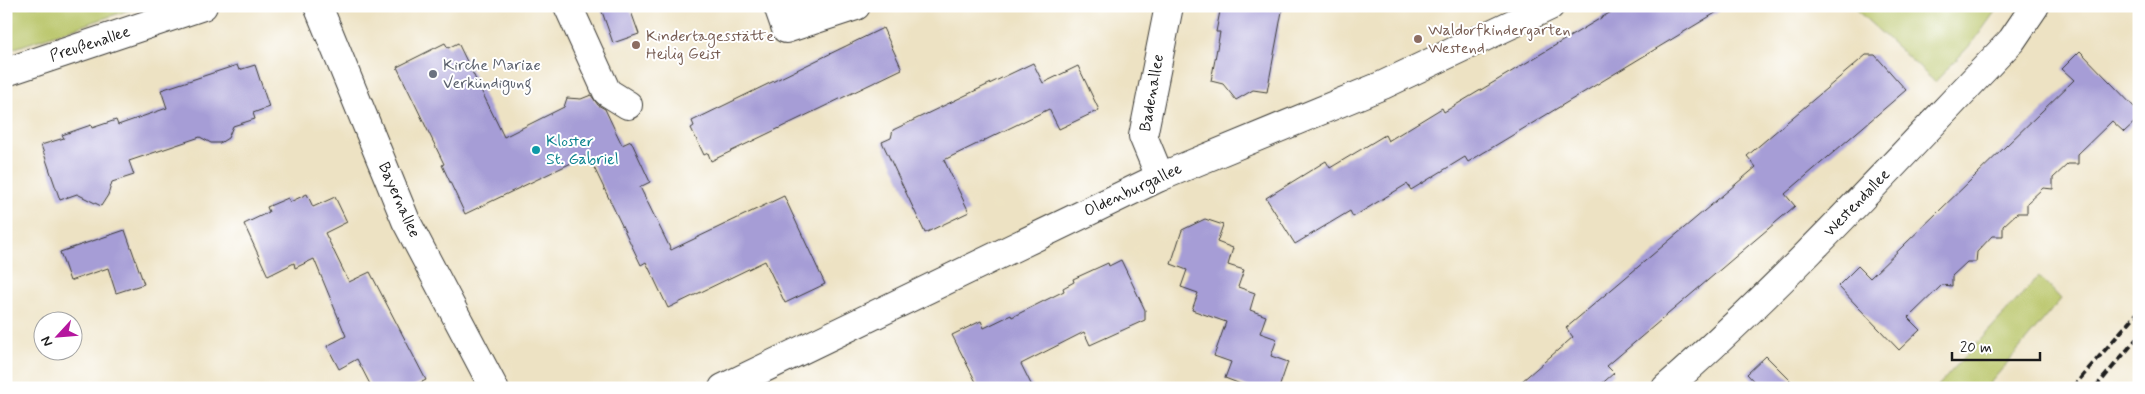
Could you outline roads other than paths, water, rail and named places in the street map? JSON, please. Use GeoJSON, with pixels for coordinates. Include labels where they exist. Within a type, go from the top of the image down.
{"type":"FeatureCollection","features":[{"type":"Feature","properties":{"kind":"street","name":"Preußenallee"},"geometry":{"type":"LineString","coordinates":[[6,72],[203,6]]}},
{"type":"Feature","properties":{"kind":"street","name":"Bayernallee"},"geometry":{"type":"LineString","coordinates":[[318,6],[406,221],[494,388]]}},
{"type":"Feature","properties":{"kind":"street"},"geometry":{"type":"LineString","coordinates":[[568,6],[606,92],[628,105]]}},
{"type":"Feature","properties":{"kind":"street"},"geometry":{"type":"LineString","coordinates":[[778,6],[786,29],[856,6]]}},
{"type":"Feature","properties":{"kind":"street","name":"Badenallee"},"geometry":{"type":"LineString","coordinates":[[1160,177],[1143,136],[1169,6]]}},
{"type":"Feature","properties":{"kind":"street","name":"Oldenburgallee"},"geometry":{"type":"LineString","coordinates":[[723,388],[1160,177],[1383,85],[1550,6]]}},
{"type":"Feature","properties":{"kind":"street","name":"Westendallee"},"geometry":{"type":"LineString","coordinates":[[1666,388],[1717,343],[1782,281],[2012,40],[2035,6]]}},
{"type":"Feature","properties":{"kind":"railway"},"geometry":{"type":"LineString","coordinates":[[2072,388],[2139,311]]}},
{"type":"Feature","properties":{"kind":"railway"},"geometry":{"type":"LineString","coordinates":[[2095,388],[2139,336]]}},
{"type":"Feature","properties":{"kind":"place","name":"Waldorfkindergarten Westend"},"geometry":{"type":"Point","coordinates":[1418,39]}},
{"type":"Feature","properties":{"kind":"place","name":"Kindertagesstätte Heilig Geist"},"geometry":{"type":"Point","coordinates":[636,45]}},
{"type":"Feature","properties":{"kind":"place","name":"Kirche Mariae Verkündigung"},"geometry":{"type":"Point","coordinates":[433,74]}},
{"type":"Feature","properties":{"kind":"place","name":"Kloster St. Gabriel"},"geometry":{"type":"Point","coordinates":[536,150]}}]}
